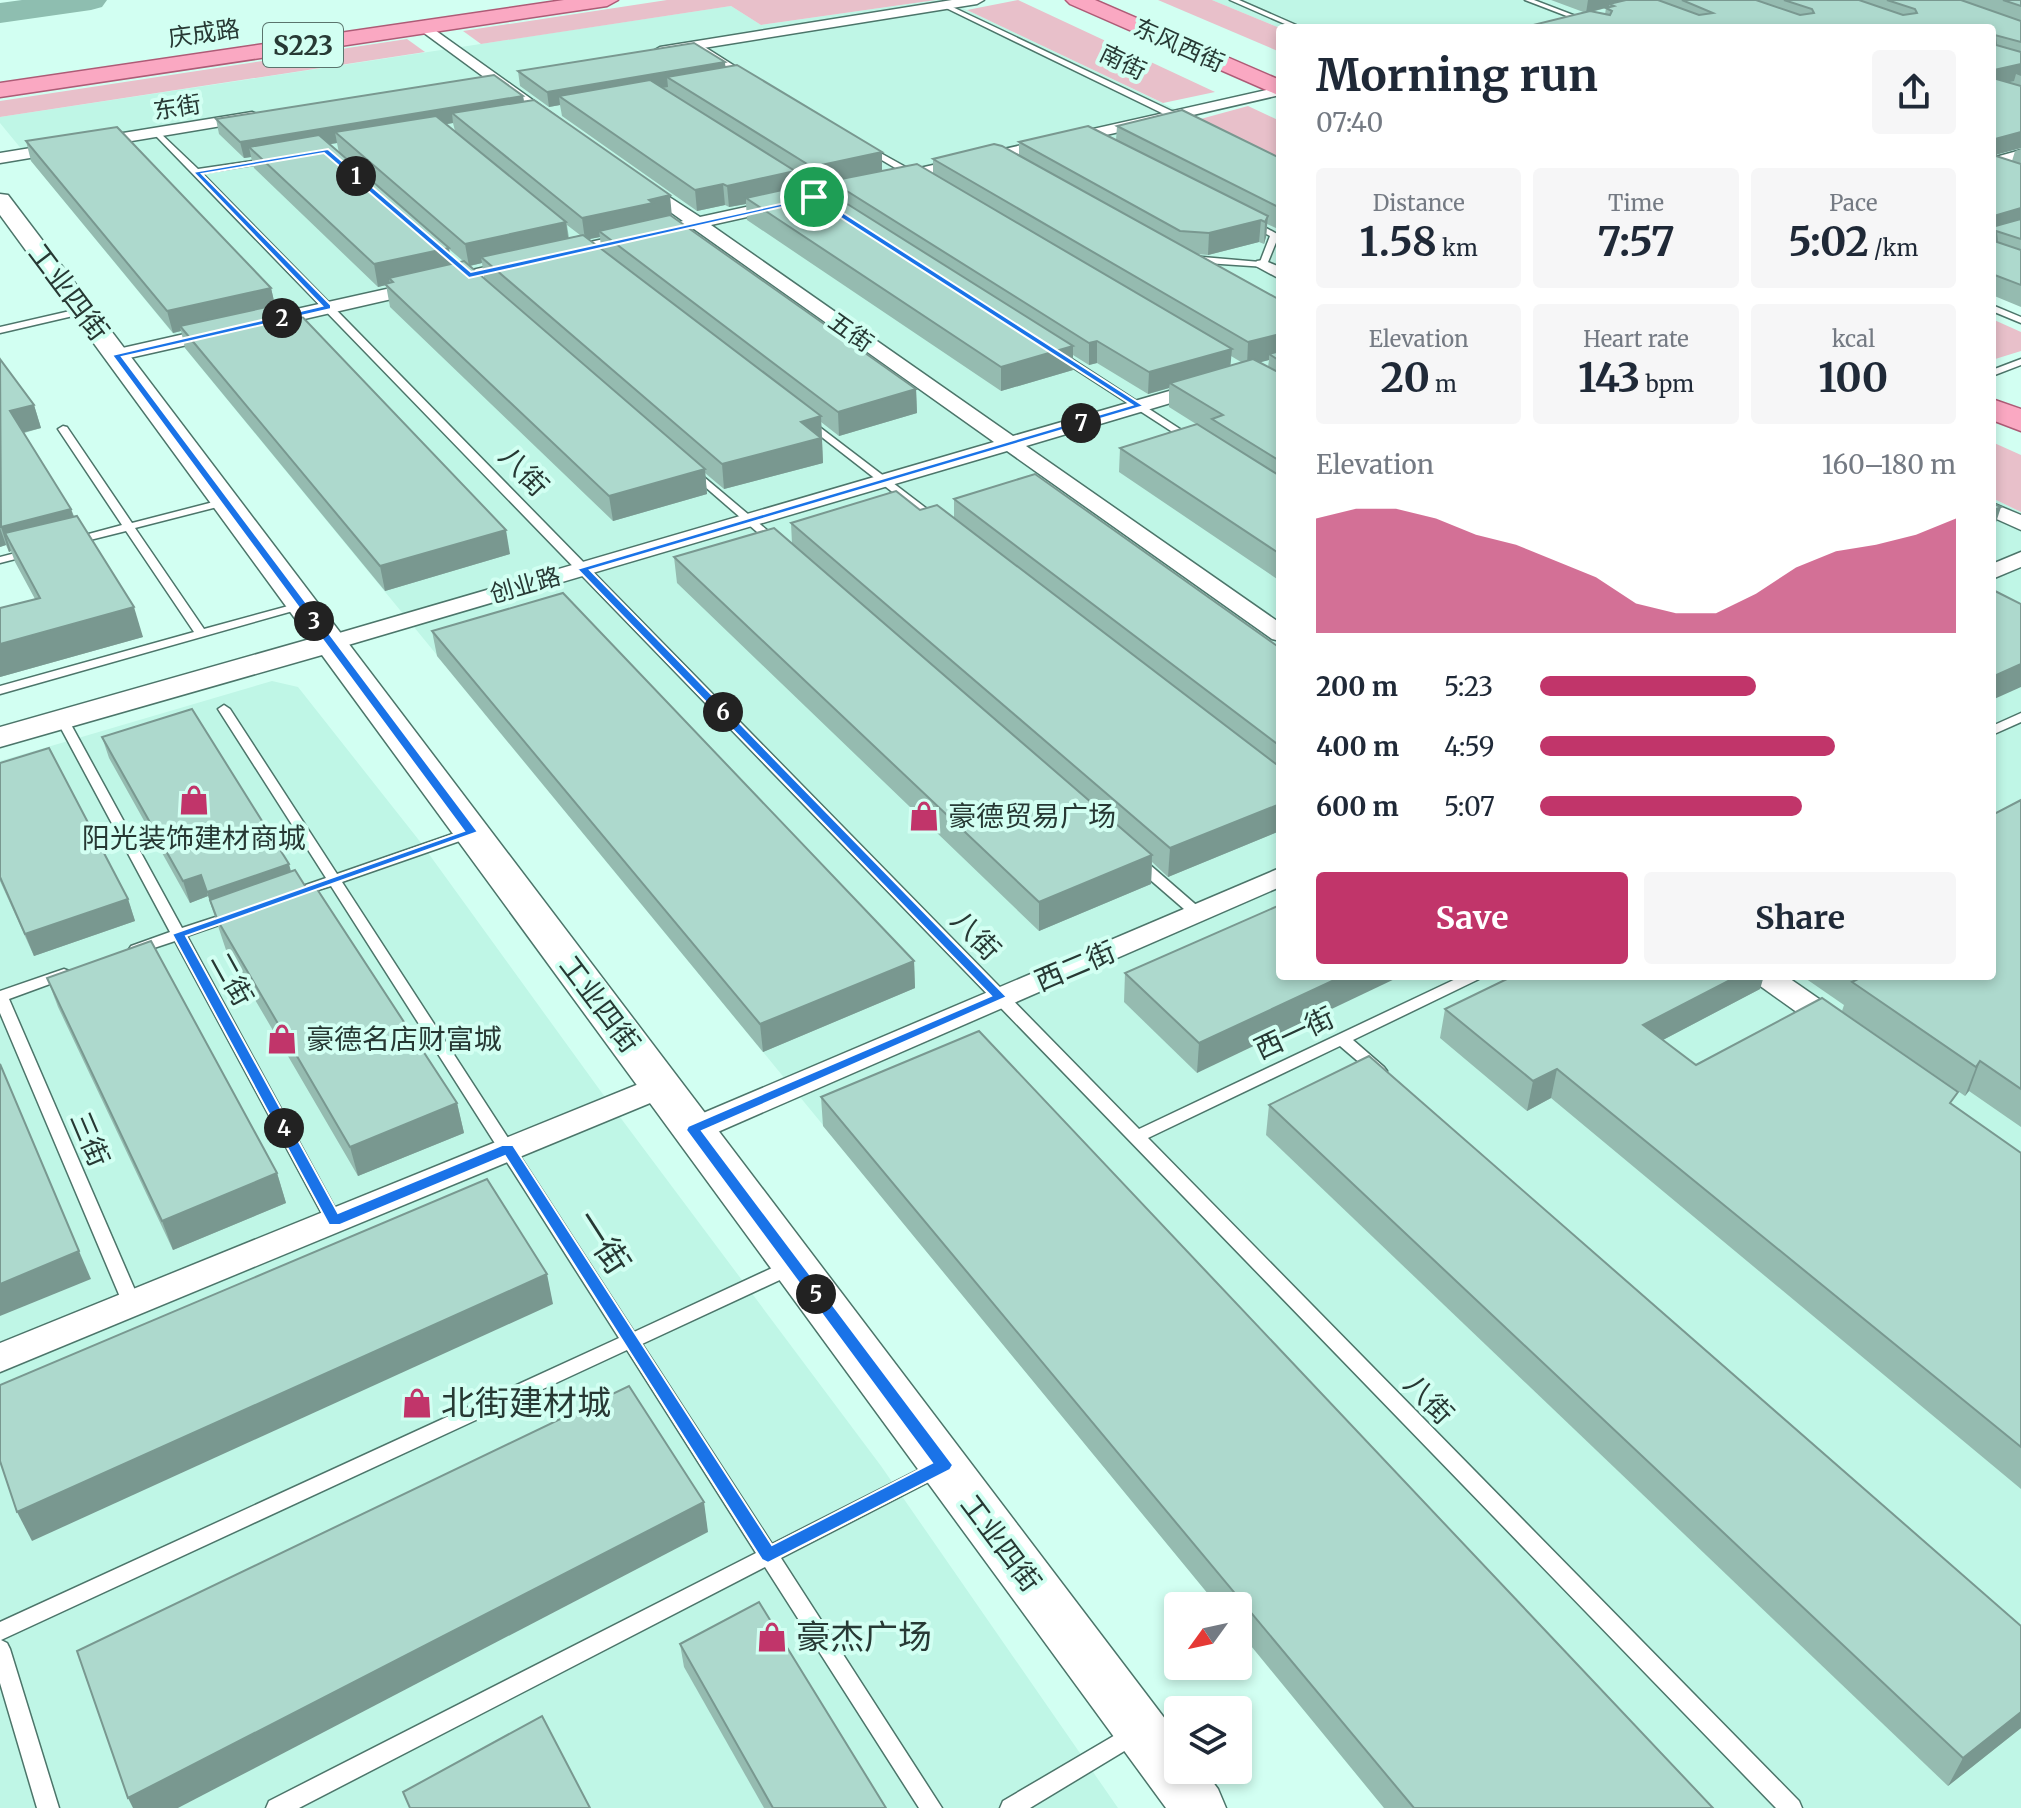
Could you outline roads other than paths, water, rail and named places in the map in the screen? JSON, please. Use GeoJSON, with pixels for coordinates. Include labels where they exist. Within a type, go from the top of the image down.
{"type":"FeatureCollection","features":[{"type":"Feature","properties":{"kind":"main road","name":"庆成路"},"geometry":{"type":"LineString","coordinates":[[0,90],[607,0]]}},
{"type":"Feature","properties":{"kind":"main road","name":"东风西街"},"geometry":{"type":"LineString","coordinates":[[1077,0],[1276,88]]}},
{"type":"Feature","properties":{"kind":"main road","name":"东风西街"},"geometry":{"type":"LineString","coordinates":[[1118,0],[1276,66]]}},
{"type":"Feature","properties":{"kind":"main road"},"geometry":{"type":"LineString","coordinates":[[1996,377],[2021,390]]}},
{"type":"Feature","properties":{"kind":"main road"},"geometry":{"type":"LineString","coordinates":[[1996,410],[2021,421]]}},
{"type":"Feature","properties":{"kind":"street"},"geometry":{"type":"LineString","coordinates":[[651,53],[977,0]]}},
{"type":"Feature","properties":{"kind":"street"},"geometry":{"type":"LineString","coordinates":[[1562,24],[1611,13]]}},
{"type":"Feature","properties":{"kind":"street"},"geometry":{"type":"LineString","coordinates":[[425,27],[568,132]]}},
{"type":"Feature","properties":{"kind":"street"},"geometry":{"type":"LineString","coordinates":[[871,184],[920,179],[1090,140],[1276,91]]}},
{"type":"Feature","properties":{"kind":"street","name":"东街"},"geometry":{"type":"LineString","coordinates":[[0,158],[265,115]]}},
{"type":"Feature","properties":{"kind":"street","name":"南街"},"geometry":{"type":"LineString","coordinates":[[1175,116],[1201,128]]}},
{"type":"Feature","properties":{"kind":"street"},"geometry":{"type":"LineString","coordinates":[[1997,168],[2021,156]]}},
{"type":"Feature","properties":{"kind":"street","name":"五街"},"geometry":{"type":"LineString","coordinates":[[620,169],[1276,631]]}},
{"type":"Feature","properties":{"kind":"street","name":"工业四街"},"geometry":{"type":"LineString","coordinates":[[0,200],[1199,1808]]}},
{"type":"Feature","properties":{"kind":"street"},"geometry":{"type":"LineString","coordinates":[[116,355],[800,200]]}},
{"type":"Feature","properties":{"kind":"street"},"geometry":{"type":"LineString","coordinates":[[1263,265],[1276,272]]}},
{"type":"Feature","properties":{"kind":"street","name":"创业路"},"geometry":{"type":"LineString","coordinates":[[0,737],[1221,382]]}},
{"type":"Feature","properties":{"kind":"street"},"geometry":{"type":"LineString","coordinates":[[1996,511],[2021,523]]}},
{"type":"Feature","properties":{"kind":"street"},"geometry":{"type":"LineString","coordinates":[[1996,570],[2021,559]]}},
{"type":"Feature","properties":{"kind":"street","name":"西二街"},"geometry":{"type":"LineString","coordinates":[[693,1130],[1276,879]]}},
{"type":"Feature","properties":{"kind":"street"},"geometry":{"type":"LineString","coordinates":[[1772,980],[1855,1039]]}},
{"type":"Feature","properties":{"kind":"street"},"geometry":{"type":"LineString","coordinates":[[0,1358],[661,1086]]}},
{"type":"Feature","properties":{"kind":"lane"},"geometry":{"type":"LineString","coordinates":[[1233,0],[1290,24]]}},
{"type":"Feature","properties":{"kind":"lane"},"geometry":{"type":"LineString","coordinates":[[1528,0],[1592,24]]}},
{"type":"Feature","properties":{"kind":"lane","name":"南街"},"geometry":{"type":"LineString","coordinates":[[944,5],[1175,116]]}},
{"type":"Feature","properties":{"kind":"lane"},"geometry":{"type":"LineString","coordinates":[[698,45],[751,78],[738,81]]}},
{"type":"Feature","properties":{"kind":"lane","name":"八街"},"geometry":{"type":"LineString","coordinates":[[158,133],[1791,1808]]}},
{"type":"Feature","properties":{"kind":"lane"},"geometry":{"type":"LineString","coordinates":[[859,143],[920,179]]}},
{"type":"Feature","properties":{"kind":"lane"},"geometry":{"type":"LineString","coordinates":[[196,172],[283,158]]}},
{"type":"Feature","properties":{"kind":"lane"},"geometry":{"type":"LineString","coordinates":[[1176,258],[1263,265],[1275,235],[1234,214]]}},
{"type":"Feature","properties":{"kind":"lane"},"geometry":{"type":"LineString","coordinates":[[1996,310],[2021,320]]}},
{"type":"Feature","properties":{"kind":"lane"},"geometry":{"type":"LineString","coordinates":[[0,330],[83,311]]}},
{"type":"Feature","properties":{"kind":"lane"},"geometry":{"type":"LineString","coordinates":[[1048,347],[1203,447]]}},
{"type":"Feature","properties":{"kind":"lane"},"geometry":{"type":"LineString","coordinates":[[1996,373],[2021,362]]}},
{"type":"Feature","properties":{"kind":"lane"},"geometry":{"type":"LineString","coordinates":[[797,413],[946,528]]}},
{"type":"Feature","properties":{"kind":"lane"},"geometry":{"type":"LineString","coordinates":[[63,429],[201,634]]}},
{"type":"Feature","properties":{"kind":"lane"},"geometry":{"type":"LineString","coordinates":[[679,459],[785,551]]}},
{"type":"Feature","properties":{"kind":"lane"},"geometry":{"type":"LineString","coordinates":[[57,545],[225,502]]}},
{"type":"Feature","properties":{"kind":"lane"},"geometry":{"type":"LineString","coordinates":[[0,560],[43,549]]}},
{"type":"Feature","properties":{"kind":"lane"},"geometry":{"type":"LineString","coordinates":[[0,690],[303,605]]}},
{"type":"Feature","properties":{"kind":"lane","name":"一街"},"geometry":{"type":"LineString","coordinates":[[224,709],[931,1808]]}},
{"type":"Feature","properties":{"kind":"lane"},"geometry":{"type":"LineString","coordinates":[[1996,729],[2021,717]]}},
{"type":"Feature","properties":{"kind":"lane","name":"二街"},"geometry":{"type":"LineString","coordinates":[[62,719],[334,1221]]}},
{"type":"Feature","properties":{"kind":"lane"},"geometry":{"type":"LineString","coordinates":[[277,900],[472,832]]}},
{"type":"Feature","properties":{"kind":"lane"},"geometry":{"type":"LineString","coordinates":[[1126,851],[1197,913]]}},
{"type":"Feature","properties":{"kind":"lane"},"geometry":{"type":"LineString","coordinates":[[119,955],[249,910]]}},
{"type":"Feature","properties":{"kind":"lane"},"geometry":{"type":"LineString","coordinates":[[0,996],[74,970]]}},
{"type":"Feature","properties":{"kind":"lane","name":"西一街"},"geometry":{"type":"LineString","coordinates":[[1136,1137],[1466,980]]}},
{"type":"Feature","properties":{"kind":"lane","name":"三街"},"geometry":{"type":"LineString","coordinates":[[0,996],[132,1304]]}},
{"type":"Feature","properties":{"kind":"lane"},"geometry":{"type":"LineString","coordinates":[[1342,1039],[1390,1080]]}},
{"type":"Feature","properties":{"kind":"lane"},"geometry":{"type":"LineString","coordinates":[[0,1632],[795,1265]]}},
{"type":"Feature","properties":{"kind":"lane"},"geometry":{"type":"LineString","coordinates":[[277,1808],[944,1465]]}},
{"type":"Feature","properties":{"kind":"lane"},"geometry":{"type":"LineString","coordinates":[[0,1649],[48,1808]]}},
{"type":"Feature","properties":{"kind":"lane"},"geometry":{"type":"LineString","coordinates":[[1011,1808],[1141,1730]]}},
{"type":"Feature","properties":{"kind":"waterway"},"geometry":{"type":"LineString","coordinates":[[0,13],[91,0]]}},
{"type":"Feature","properties":{"kind":"place","name":"阳光装饰建材商城"},"geometry":{"type":"Point","coordinates":[194,800]}},
{"type":"Feature","properties":{"kind":"place","name":"豪德贸易广场"},"geometry":{"type":"Point","coordinates":[924,816]}},
{"type":"Feature","properties":{"kind":"place","name":"豪德名店财富城"},"geometry":{"type":"Point","coordinates":[282,1039]}},
{"type":"Feature","properties":{"kind":"place","name":"北街建材城"},"geometry":{"type":"Point","coordinates":[417,1403]}},
{"type":"Feature","properties":{"kind":"place","name":"豪杰广场"},"geometry":{"type":"Point","coordinates":[772,1637]}}]}
